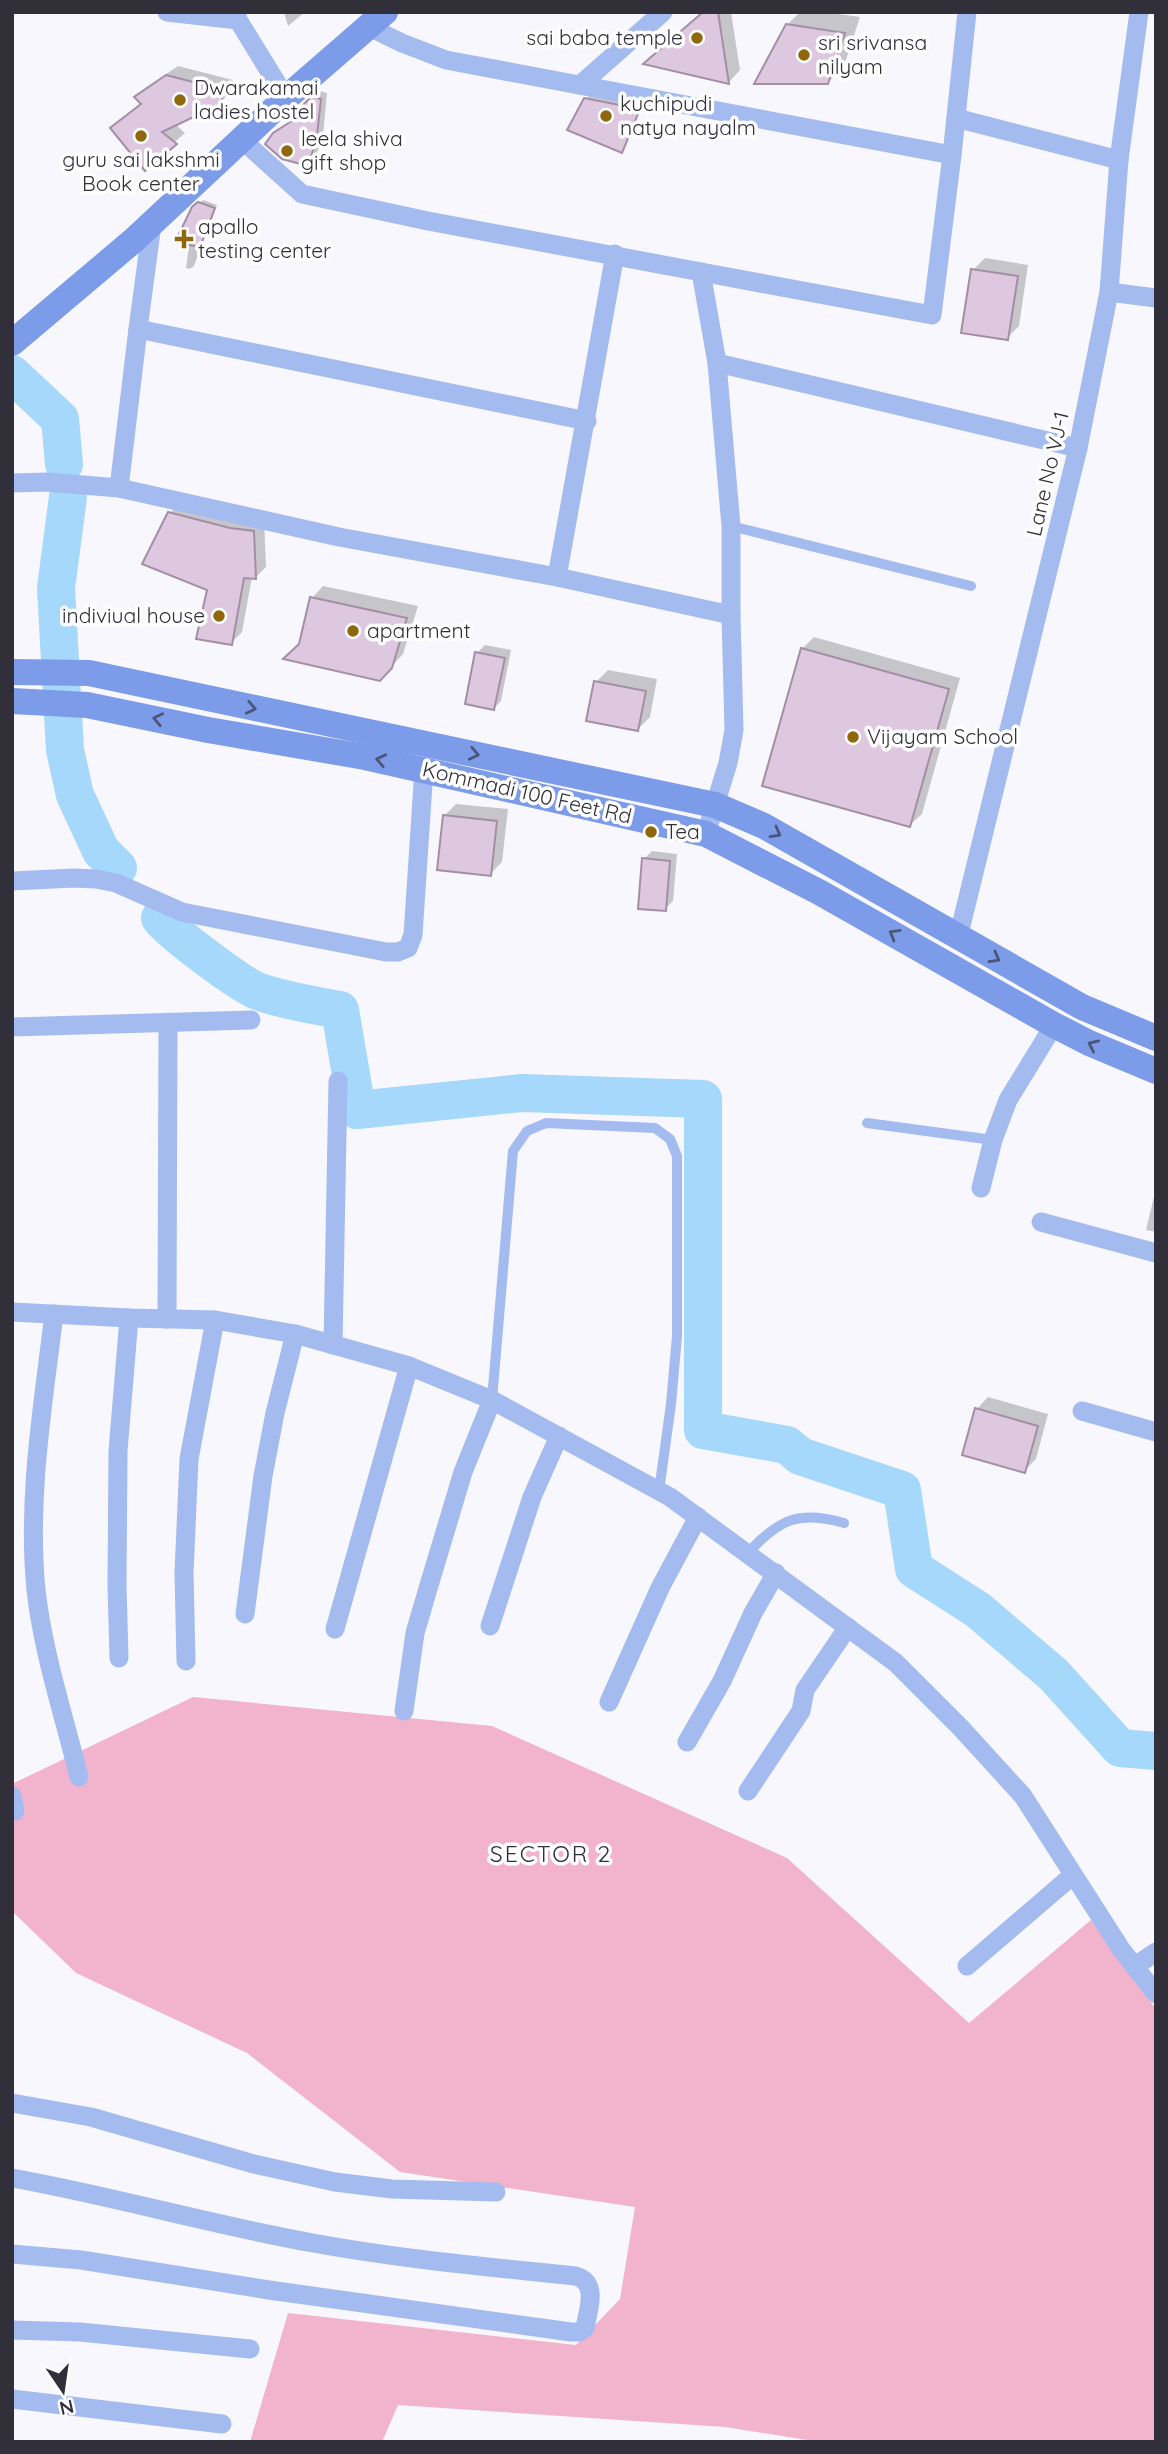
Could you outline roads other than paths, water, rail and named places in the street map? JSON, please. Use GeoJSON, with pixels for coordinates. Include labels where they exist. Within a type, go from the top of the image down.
{"type":"FeatureCollection","features":[{"type":"Feature","properties":{"kind":"main road"},"geometry":{"type":"LineString","coordinates":[[13,342],[152,224],[286,98],[377,19]]}},
{"type":"Feature","properties":{"kind":"main road"},"geometry":{"type":"LineString","coordinates":[[20,671],[89,673],[715,804],[764,827],[1082,1007],[1156,1038]]}},
{"type":"Feature","properties":{"kind":"main road","name":"Kommadi 100 Feet Rd"},"geometry":{"type":"LineString","coordinates":[[22,701],[87,705],[208,730],[365,757],[706,834],[819,892],[1054,1025],[1119,1056],[1156,1070]]}},
{"type":"Feature","properties":{"kind":"street"},"geometry":{"type":"LineString","coordinates":[[167,12],[237,16],[286,98]]}},
{"type":"Feature","properties":{"kind":"street"},"geometry":{"type":"LineString","coordinates":[[580,85],[663,12]]}},
{"type":"Feature","properties":{"kind":"street"},"geometry":{"type":"LineString","coordinates":[[241,139],[302,194],[428,221],[932,315],[968,12]]}},
{"type":"Feature","properties":{"kind":"street","name":"Lane No VJ-1"},"geometry":{"type":"LineString","coordinates":[[958,938],[1078,448],[1109,292],[1119,160],[1139,12]]}},
{"type":"Feature","properties":{"kind":"street"},"geometry":{"type":"LineString","coordinates":[[377,19],[402,43],[446,60],[952,155]]}},
{"type":"Feature","properties":{"kind":"street"},"geometry":{"type":"LineString","coordinates":[[956,118],[1119,160]]}},
{"type":"Feature","properties":{"kind":"street"},"geometry":{"type":"LineString","coordinates":[[119,488],[152,224]]}},
{"type":"Feature","properties":{"kind":"street"},"geometry":{"type":"LineString","coordinates":[[557,577],[615,254]]}},
{"type":"Feature","properties":{"kind":"street"},"geometry":{"type":"LineString","coordinates":[[701,272],[717,363],[731,526],[734,730],[728,763],[706,834]]}},
{"type":"Feature","properties":{"kind":"street"},"geometry":{"type":"LineString","coordinates":[[1109,292],[1156,298]]}},
{"type":"Feature","properties":{"kind":"street"},"geometry":{"type":"LineString","coordinates":[[138,329],[587,421]]}},
{"type":"Feature","properties":{"kind":"street"},"geometry":{"type":"LineString","coordinates":[[717,363],[1078,448]]}},
{"type":"Feature","properties":{"kind":"street"},"geometry":{"type":"LineString","coordinates":[[12,484],[47,482],[119,488],[339,537],[557,577],[731,615]]}},
{"type":"Feature","properties":{"kind":"street"},"geometry":{"type":"LineString","coordinates":[[12,881],[96,879],[116,883],[182,912],[386,952],[398,952],[408,948],[413,935],[424,769]]}},
{"type":"Feature","properties":{"kind":"street"},"geometry":{"type":"LineString","coordinates":[[12,1027],[251,1020]]}},
{"type":"Feature","properties":{"kind":"street"},"geometry":{"type":"LineString","coordinates":[[167,1319],[168,1021]]}},
{"type":"Feature","properties":{"kind":"street"},"geometry":{"type":"LineString","coordinates":[[981,1188],[993,1140],[1008,1100],[1054,1025]]}},
{"type":"Feature","properties":{"kind":"street"},"geometry":{"type":"LineString","coordinates":[[334,1345],[338,1081]]}},
{"type":"Feature","properties":{"kind":"street"},"geometry":{"type":"LineString","coordinates":[[1041,1222],[1156,1253]]}},
{"type":"Feature","properties":{"kind":"street"},"geometry":{"type":"LineString","coordinates":[[12,1312],[215,1320],[295,1334],[409,1366],[492,1400],[659,1491],[776,1573],[896,1663],[960,1727],[1023,1796],[1073,1875],[1156,1994]]}},
{"type":"Feature","properties":{"kind":"street"},"geometry":{"type":"LineString","coordinates":[[54,1314],[36,1464],[36,1590],[42,1626],[79,1777]]}},
{"type":"Feature","properties":{"kind":"street"},"geometry":{"type":"LineString","coordinates":[[119,1658],[118,1451],[129,1318]]}},
{"type":"Feature","properties":{"kind":"street"},"geometry":{"type":"LineString","coordinates":[[186,1661],[185,1536],[189,1459],[215,1320]]}},
{"type":"Feature","properties":{"kind":"street"},"geometry":{"type":"LineString","coordinates":[[245,1614],[263,1476],[275,1413],[295,1334]]}},
{"type":"Feature","properties":{"kind":"street"},"geometry":{"type":"LineString","coordinates":[[335,1629],[409,1366]]}},
{"type":"Feature","properties":{"kind":"street"},"geometry":{"type":"LineString","coordinates":[[404,1711],[415,1633],[426,1592],[463,1472],[492,1400]]}},
{"type":"Feature","properties":{"kind":"street"},"geometry":{"type":"LineString","coordinates":[[1082,1412],[1156,1432]]}},
{"type":"Feature","properties":{"kind":"street"},"geometry":{"type":"LineString","coordinates":[[490,1626],[532,1497],[559,1436]]}},
{"type":"Feature","properties":{"kind":"street"},"geometry":{"type":"LineString","coordinates":[[609,1702],[660,1588],[698,1517]]}},
{"type":"Feature","properties":{"kind":"street"},"geometry":{"type":"LineString","coordinates":[[687,1742],[722,1681],[753,1613],[776,1573]]}},
{"type":"Feature","properties":{"kind":"street"},"geometry":{"type":"LineString","coordinates":[[748,1791],[801,1711],[805,1690],[848,1628]]}},
{"type":"Feature","properties":{"kind":"street"},"geometry":{"type":"LineString","coordinates":[[967,1966],[1073,1875]]}},
{"type":"Feature","properties":{"kind":"street"},"geometry":{"type":"LineString","coordinates":[[1135,1966],[1156,1952]]}},
{"type":"Feature","properties":{"kind":"street"},"geometry":{"type":"LineString","coordinates":[[12,2103],[91,2117],[254,2164],[335,2182],[392,2189],[496,2192]]}},
{"type":"Feature","properties":{"kind":"street"},"geometry":{"type":"LineString","coordinates":[[12,2178],[73,2189],[314,2244],[413,2259],[576,2276],[589,2283],[591,2290],[585,2328],[579,2332],[571,2332],[269,2290],[81,2260],[12,2254]]}},
{"type":"Feature","properties":{"kind":"street"},"geometry":{"type":"LineString","coordinates":[[12,2330],[80,2332],[250,2349]]}},
{"type":"Feature","properties":{"kind":"street"},"geometry":{"type":"LineString","coordinates":[[12,2399],[222,2424]]}},
{"type":"Feature","properties":{"kind":"lane"},"geometry":{"type":"LineString","coordinates":[[731,526],[971,586]]}},
{"type":"Feature","properties":{"kind":"lane"},"geometry":{"type":"LineString","coordinates":[[492,1400],[513,1151],[527,1132],[546,1123],[655,1128],[670,1139],[677,1156],[677,1336],[659,1491]]}},
{"type":"Feature","properties":{"kind":"lane"},"geometry":{"type":"LineString","coordinates":[[867,1123],[993,1140]]}},
{"type":"Feature","properties":{"kind":"lane"},"geometry":{"type":"LineString","coordinates":[[748,1553],[765,1535],[789,1520],[821,1516],[844,1523]]}},
{"type":"Feature","properties":{"kind":"waterway"},"geometry":{"type":"LineString","coordinates":[[12,374],[60,419],[64,464]]}},
{"type":"Feature","properties":{"kind":"waterway"},"geometry":{"type":"LineString","coordinates":[[68,497],[56,588],[65,750],[75,795],[101,851],[118,868]]}},
{"type":"Feature","properties":{"kind":"waterway"},"geometry":{"type":"LineString","coordinates":[[160,918],[208,959],[251,988],[280,998],[340,1010],[357,1110],[522,1093],[703,1099],[703,1430],[787,1445],[800,1456],[902,1490],[914,1569],[978,1610],[1054,1675],[1120,1748],[1156,1751]]}},
{"type":"Feature","properties":{"kind":"place","name":"sai baba temple"},"geometry":{"type":"Point","coordinates":[697,38]}},
{"type":"Feature","properties":{"kind":"place","name":"sri srivansa nilyam"},"geometry":{"type":"Point","coordinates":[804,55]}},
{"type":"Feature","properties":{"kind":"place","name":"Dwarakamai ladies hostel"},"geometry":{"type":"Point","coordinates":[180,100]}},
{"type":"Feature","properties":{"kind":"place","name":"kuchipudi natya nayalm"},"geometry":{"type":"Point","coordinates":[606,116]}},
{"type":"Feature","properties":{"kind":"place","name":"guru sai lakshmi Book center"},"geometry":{"type":"Point","coordinates":[141,136]}},
{"type":"Feature","properties":{"kind":"place","name":"leela shiva gift shop"},"geometry":{"type":"Point","coordinates":[287,151]}},
{"type":"Feature","properties":{"kind":"place","name":"apallo testing center"},"geometry":{"type":"Point","coordinates":[184,239]}},
{"type":"Feature","properties":{"kind":"place","name":"indiviual house"},"geometry":{"type":"Point","coordinates":[219,616]}},
{"type":"Feature","properties":{"kind":"place","name":"apartment"},"geometry":{"type":"Point","coordinates":[353,631]}},
{"type":"Feature","properties":{"kind":"place","name":"Vijayam School"},"geometry":{"type":"Point","coordinates":[853,737]}},
{"type":"Feature","properties":{"kind":"place","name":"Tea"},"geometry":{"type":"Point","coordinates":[651,832]}},
{"type":"Feature","properties":{"kind":"district","name":"SECTOR 2"},"geometry":{"type":"Point","coordinates":[551,1854]}}]}
